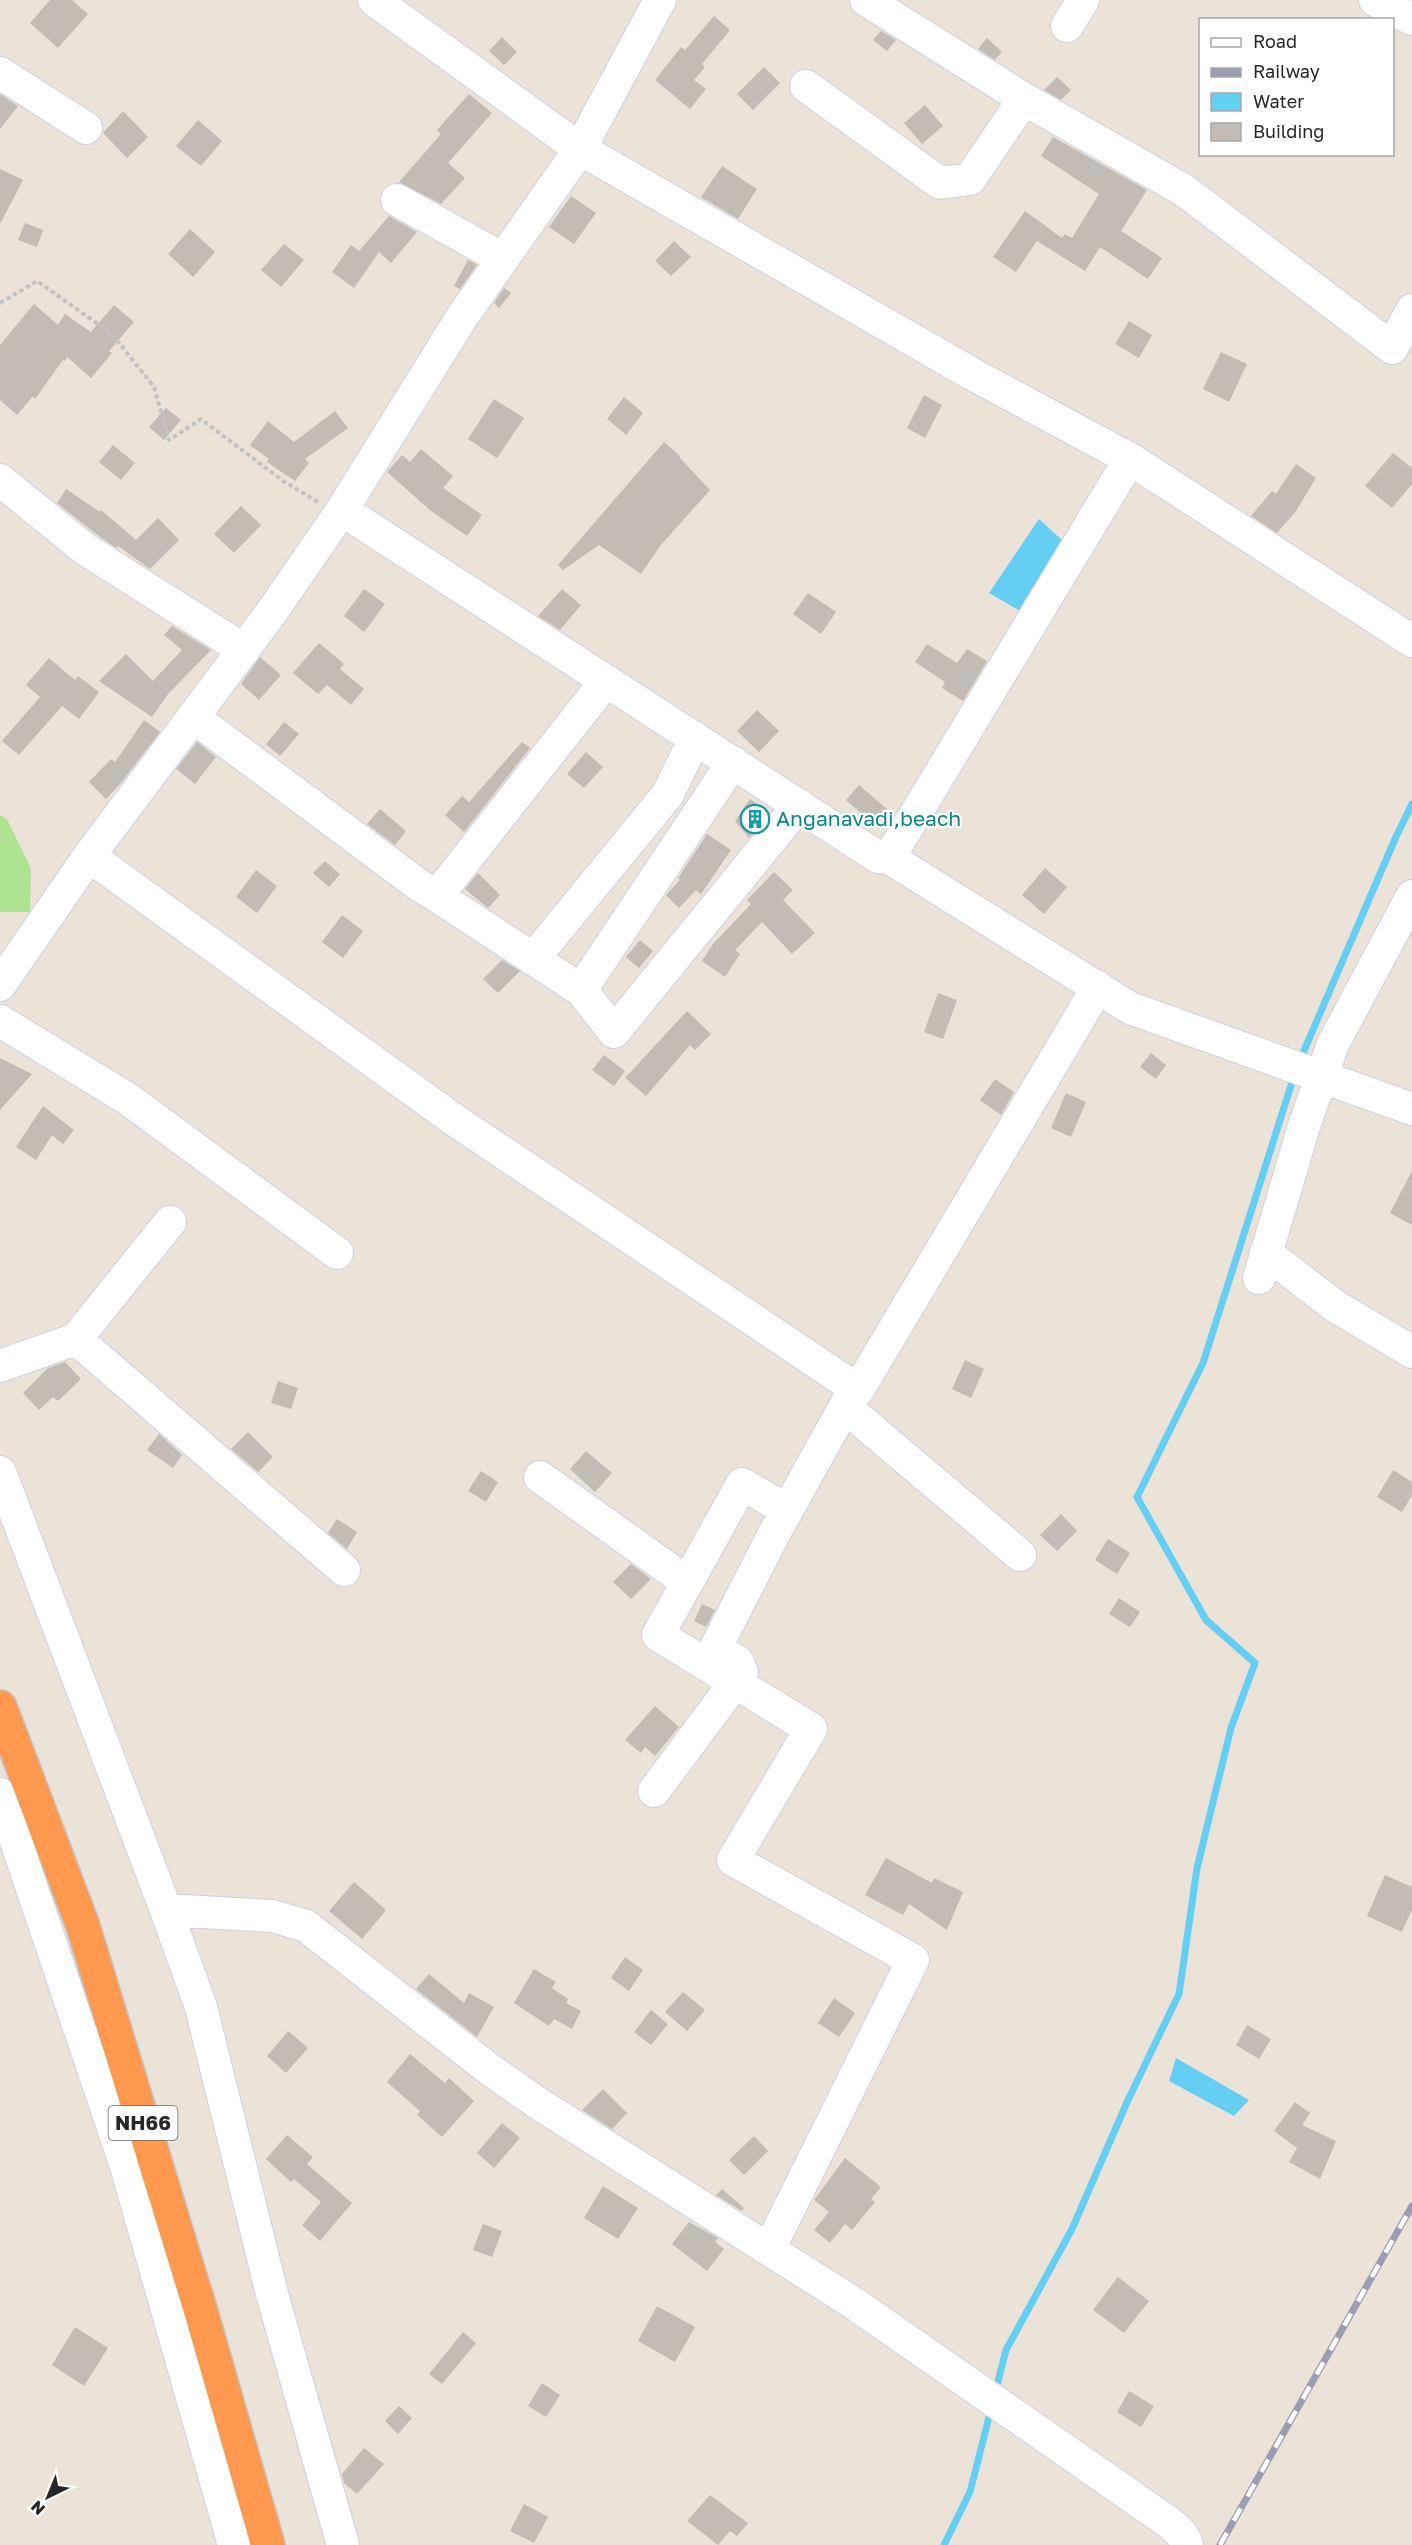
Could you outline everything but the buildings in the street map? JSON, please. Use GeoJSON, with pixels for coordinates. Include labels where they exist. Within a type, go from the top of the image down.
{"type":"FeatureCollection","features":[{"type":"Feature","properties":{"kind":"highway","name":"NH66"},"geometry":{"type":"LineString","coordinates":[[0,1707],[83,1926],[201,2312],[268,2545]]}},
{"type":"Feature","properties":{"kind":"street"},"geometry":{"type":"LineString","coordinates":[[374,0],[580,149],[974,375],[1130,459],[1412,640]]}},
{"type":"Feature","properties":{"kind":"street"},"geometry":{"type":"LineString","coordinates":[[0,986],[89,856],[244,650],[342,510],[462,316],[580,149],[660,0]]}},
{"type":"Feature","properties":{"kind":"street"},"geometry":{"type":"LineString","coordinates":[[866,0],[1024,99],[1185,191],[1392,348],[1412,310]]}},
{"type":"Feature","properties":{"kind":"street"},"geometry":{"type":"LineString","coordinates":[[1067,26],[1083,0]]}},
{"type":"Feature","properties":{"kind":"street"},"geometry":{"type":"LineString","coordinates":[[1375,0],[1412,20]]}},
{"type":"Feature","properties":{"kind":"street"},"geometry":{"type":"LineString","coordinates":[[0,73],[86,128]]}},
{"type":"Feature","properties":{"kind":"street"},"geometry":{"type":"LineString","coordinates":[[806,86],[940,183],[970,179],[1024,99]]}},
{"type":"Feature","properties":{"kind":"street"},"geometry":{"type":"LineString","coordinates":[[397,200],[502,259]]}},
{"type":"Feature","properties":{"kind":"street"},"geometry":{"type":"LineString","coordinates":[[342,510],[879,857],[892,853],[951,760],[1130,459]]}},
{"type":"Feature","properties":{"kind":"street"},"geometry":{"type":"LineString","coordinates":[[0,480],[85,549],[244,650]]}},
{"type":"Feature","properties":{"kind":"street"},"geometry":{"type":"LineString","coordinates":[[437,896],[606,681]]}},
{"type":"Feature","properties":{"kind":"street"},"geometry":{"type":"LineString","coordinates":[[193,717],[420,886],[581,990],[614,1032],[799,805]]}},
{"type":"Feature","properties":{"kind":"street"},"geometry":{"type":"LineString","coordinates":[[533,959],[668,794],[695,738]]}},
{"type":"Feature","properties":{"kind":"street"},"geometry":{"type":"LineString","coordinates":[[581,990],[733,762]]}},
{"type":"Feature","properties":{"kind":"street"},"geometry":{"type":"LineString","coordinates":[[89,856],[453,1119],[852,1398],[1020,1555]]}},
{"type":"Feature","properties":{"kind":"street"},"geometry":{"type":"LineString","coordinates":[[886,856],[1130,1008],[1412,1109]]}},
{"type":"Feature","properties":{"kind":"street"},"geometry":{"type":"LineString","coordinates":[[1412,896],[1333,1044],[1305,1123],[1263,1265],[1412,1352]]}},
{"type":"Feature","properties":{"kind":"street"},"geometry":{"type":"LineString","coordinates":[[654,1791],[742,1672],[737,1661],[715,1650],[787,1510],[1098,987]]}},
{"type":"Feature","properties":{"kind":"street"},"geometry":{"type":"LineString","coordinates":[[0,1021],[128,1099],[337,1253]]}},
{"type":"Feature","properties":{"kind":"street"},"geometry":{"type":"LineString","coordinates":[[0,1366],[76,1339],[170,1222]]}},
{"type":"Feature","properties":{"kind":"street"},"geometry":{"type":"LineString","coordinates":[[76,1339],[344,1570]]}},
{"type":"Feature","properties":{"kind":"street"},"geometry":{"type":"LineString","coordinates":[[0,1472],[201,2007],[272,2294],[343,2545]]}},
{"type":"Feature","properties":{"kind":"street"},"geometry":{"type":"LineString","coordinates":[[540,1477],[687,1582]]}},
{"type":"Feature","properties":{"kind":"street"},"geometry":{"type":"LineString","coordinates":[[769,2249],[913,1960],[733,1860],[811,1730],[658,1635],[742,1484],[787,1510]]}},
{"type":"Feature","properties":{"kind":"street"},"geometry":{"type":"LineString","coordinates":[[0,1794],[126,2166],[234,2545]]}},
{"type":"Feature","properties":{"kind":"street"},"geometry":{"type":"LineString","coordinates":[[166,1910],[273,1916],[306,1926],[489,2069],[539,2104],[852,2302],[1173,2526],[1187,2545]]}},
{"type":"Feature","properties":{"kind":"path"},"geometry":{"type":"LineString","coordinates":[[0,303],[37,281],[112,334],[154,387],[169,440],[201,419],[283,481],[314,500],[342,510]]}},
{"type":"Feature","properties":{"kind":"green space"},"geometry":{"type":"Polygon","coordinates":[[[0,815],[7,819],[31,869],[30,912],[0,912],[0,815]]]}},
{"type":"Feature","properties":{"kind":"water"},"geometry":{"type":"Polygon","coordinates":[[[1039,519],[1076,553],[1048,627],[989,593],[1039,519]]]}},
{"type":"Feature","properties":{"kind":"water"},"geometry":{"type":"Polygon","coordinates":[[[1176,2058],[1249,2100],[1234,2116],[1169,2081],[1176,2058]]]}},
{"type":"Feature","properties":{"kind":"waterway"},"geometry":{"type":"LineString","coordinates":[[1300,1060],[1412,804]]}},
{"type":"Feature","properties":{"kind":"waterway"},"geometry":{"type":"LineString","coordinates":[[995,2393],[1006,2350],[1072,2229],[1128,2100],[1179,1994],[1197,1868],[1231,1728],[1255,1663],[1206,1620],[1137,1497],[1203,1363],[1294,1076]]}},
{"type":"Feature","properties":{"kind":"waterway"},"geometry":{"type":"LineString","coordinates":[[944,2545],[970,2492],[991,2409]]}},
{"type":"Feature","properties":{"kind":"railway"},"geometry":{"type":"LineString","coordinates":[[1220,2545],[1412,2206]]}},
{"type":"Feature","properties":{"kind":"place","name":"Anganavadi,beach"},"geometry":{"type":"Point","coordinates":[755,819]}}]}
